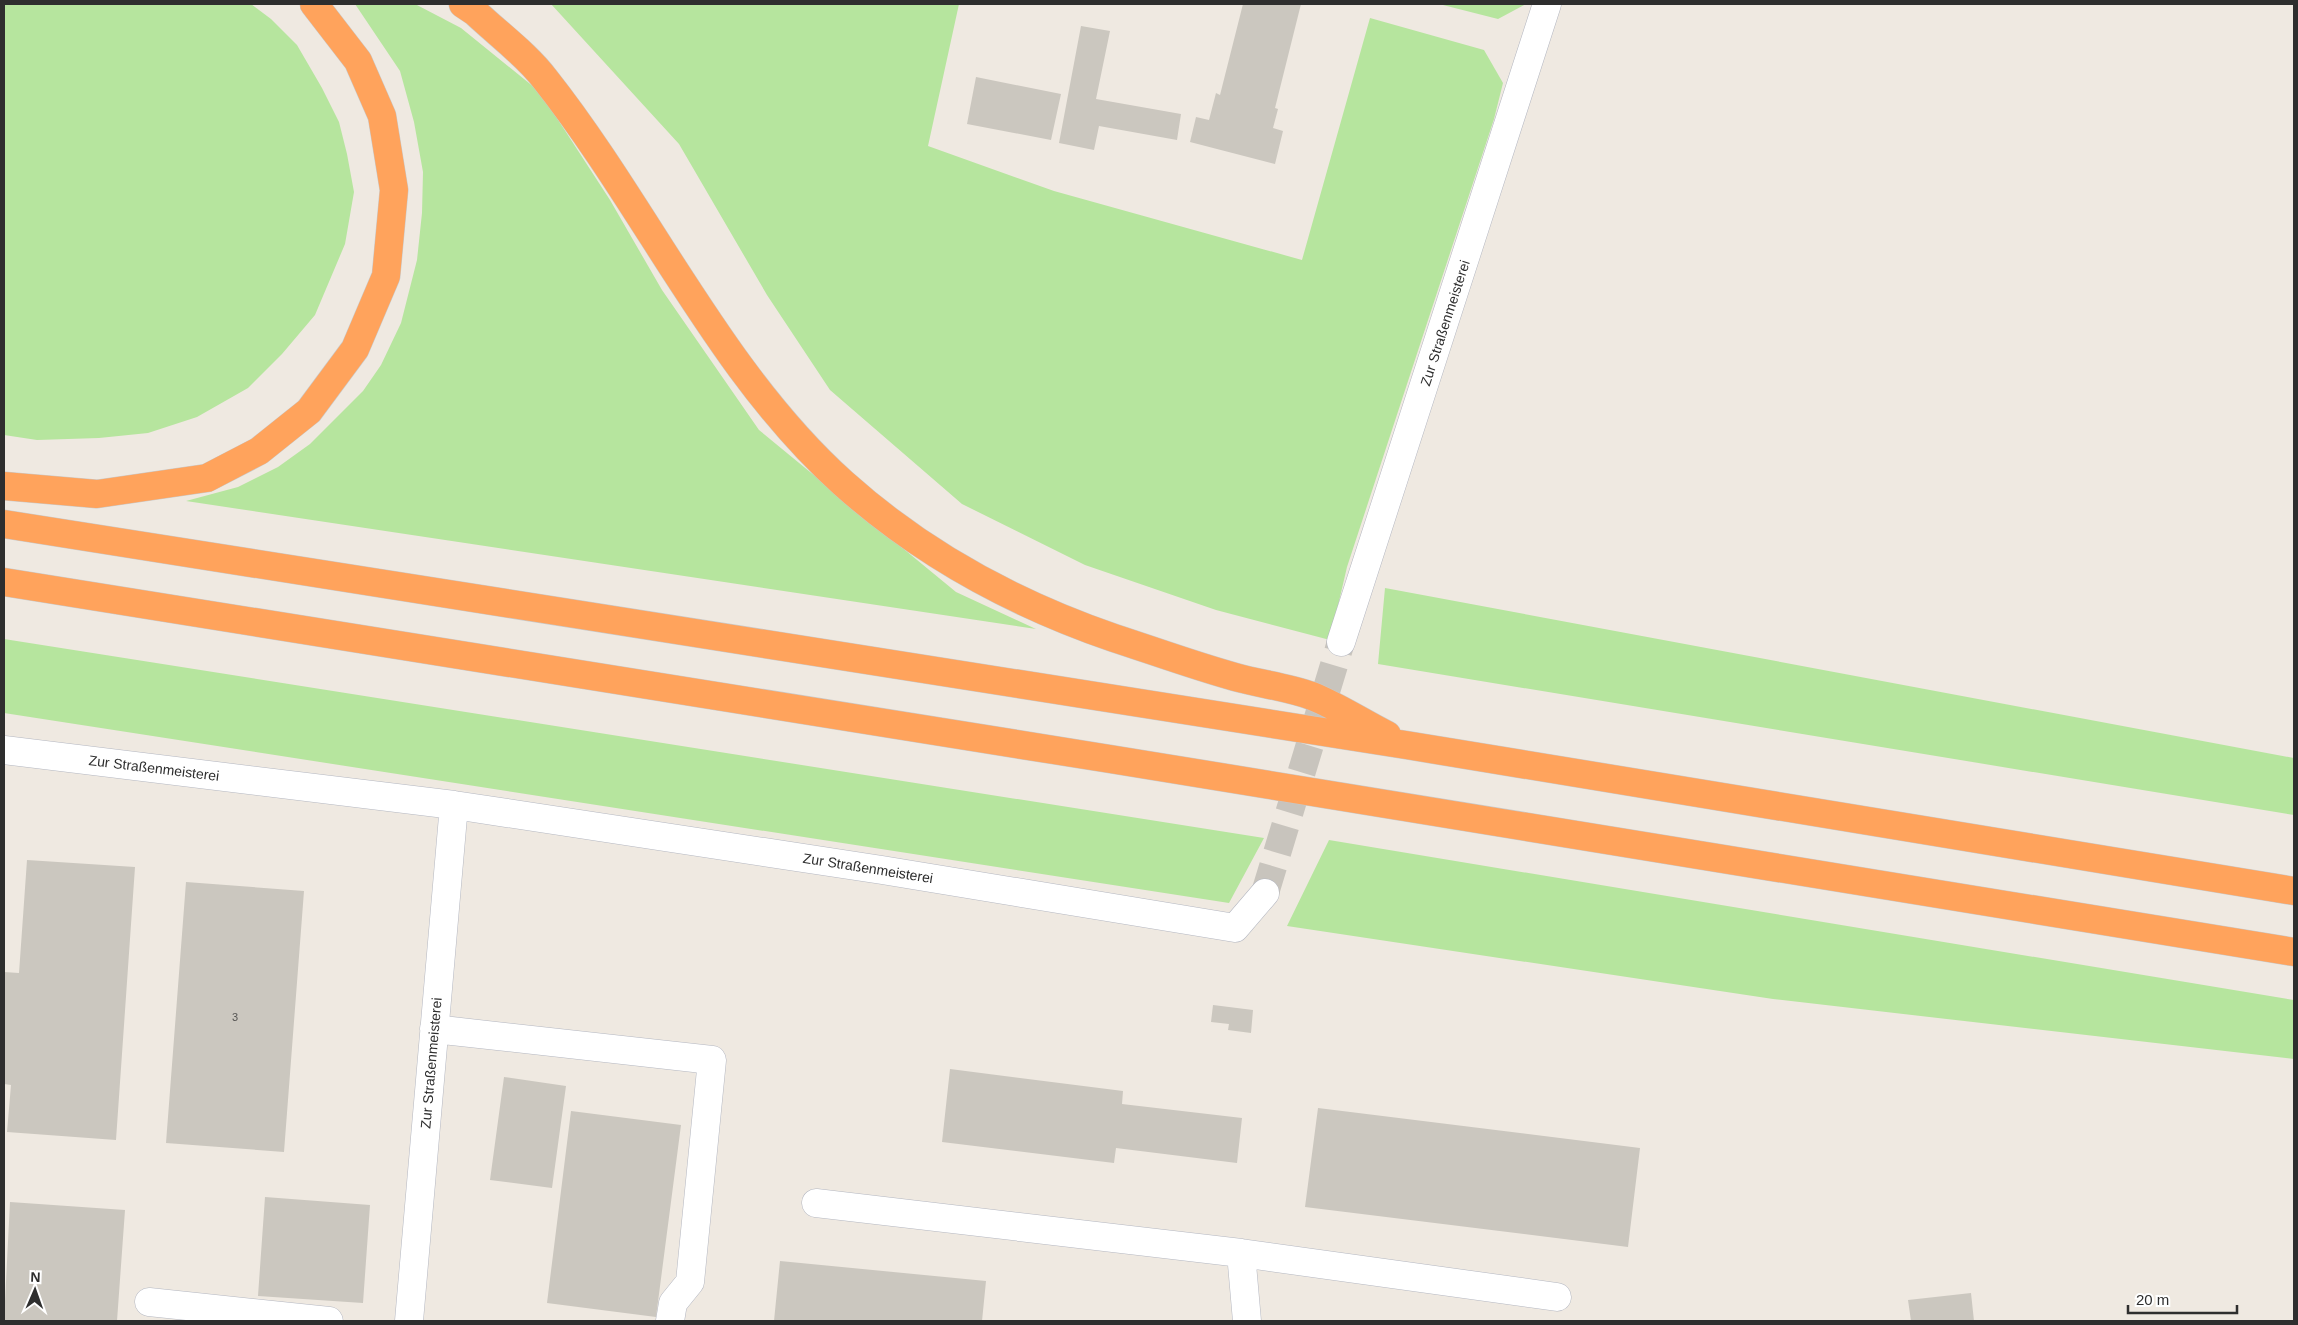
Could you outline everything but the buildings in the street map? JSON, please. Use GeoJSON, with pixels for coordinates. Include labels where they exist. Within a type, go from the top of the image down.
{"type":"FeatureCollection","features":[{"type":"Feature","properties":{"kind":"highway"},"geometry":{"type":"LineString","coordinates":[[4,486],[97,494],[207,478],[259,451],[309,410],[355,349],[386,276],[394,190],[382,116],[358,61],[314,4]]}},
{"type":"Feature","properties":{"kind":"highway"},"geometry":{"type":"LineString","coordinates":[[463,4],[475,12],[544,77],[636,207],[713,328],[784,423],[842,482],[888,519],[932,550],[982,580],[1048,613],[1112,637],[1236,677],[1312,696],[1406,745]]}},
{"type":"Feature","properties":{"kind":"highway"},"geometry":{"type":"LineString","coordinates":[[4,524],[1406,745],[2294,890]]}},
{"type":"Feature","properties":{"kind":"highway"},"geometry":{"type":"LineString","coordinates":[[4,582],[2294,952]]}},
{"type":"Feature","properties":{"kind":"street","name":"Zur Straßenmeisterei"},"geometry":{"type":"LineString","coordinates":[[1341,642],[1547,4]]}},
{"type":"Feature","properties":{"kind":"street","name":"Zur Straßenmeisterei"},"geometry":{"type":"LineString","coordinates":[[4,750],[454,805],[882,870],[1234,928],[1265,893]]}},
{"type":"Feature","properties":{"kind":"street","name":"Zur Straßenmeisterei"},"geometry":{"type":"LineString","coordinates":[[409,1321],[454,805]]}},
{"type":"Feature","properties":{"kind":"street"},"geometry":{"type":"LineString","coordinates":[[434,1029],[712,1060],[690,1282],[672,1303],[670,1321]]}},
{"type":"Feature","properties":{"kind":"street"},"geometry":{"type":"LineString","coordinates":[[816,1203],[1241,1253],[1557,1297]]}},
{"type":"Feature","properties":{"kind":"street"},"geometry":{"type":"LineString","coordinates":[[1241,1253],[1247,1321]]}},
{"type":"Feature","properties":{"kind":"street"},"geometry":{"type":"LineString","coordinates":[[149,1302],[329,1321]]}},
{"type":"Feature","properties":{"kind":"street"},"geometry":{"type":"LineString","coordinates":[[409,1321],[414,1321]]}},
{"type":"Feature","properties":{"kind":"green space"},"geometry":{"type":"Polygon","coordinates":[[[4,4],[251,4],[271,19],[297,45],[339,122],[354,192],[345,244],[315,315],[282,354],[248,388],[197,417],[148,433],[99,438],[37,440],[4,435],[4,4]]]}},
{"type":"Feature","properties":{"kind":"green space"},"geometry":{"type":"Polygon","coordinates":[[[355,4],[415,4],[461,28],[540,92],[610,200],[662,290],[759,430],[956,592],[1036,629],[186,501],[238,487],[278,467],[310,444],[363,391],[381,365],[401,323],[417,260],[422,213],[423,172],[414,122],[400,71],[355,4]]]}},
{"type":"Feature","properties":{"kind":"green space"},"geometry":{"type":"Polygon","coordinates":[[[551,4],[959,4],[928,146],[1054,191],[1302,260],[1370,18],[1484,50],[1503,83],[1494,119],[1347,567],[1330,640],[1216,610],[1085,565],[962,504],[830,390],[767,295],[679,144],[551,4]]]}},
{"type":"Feature","properties":{"kind":"green space"},"geometry":{"type":"Polygon","coordinates":[[[1439,4],[1526,4],[1498,19],[1439,4]]]}},
{"type":"Feature","properties":{"kind":"green space"},"geometry":{"type":"Polygon","coordinates":[[[1385,588],[2294,758],[2294,815],[1378,664],[1385,588]]]}},
{"type":"Feature","properties":{"kind":"green space"},"geometry":{"type":"Polygon","coordinates":[[[4,639],[1264,838],[1229,903],[4,713],[4,639]]]}},
{"type":"Feature","properties":{"kind":"green space"},"geometry":{"type":"Polygon","coordinates":[[[1329,840],[2294,1000],[2294,1059],[1773,999],[1287,926],[1329,840]]]}},
{"type":"Feature","properties":{"kind":"tunnel"},"geometry":{"type":"LineString","coordinates":[[1265,893],[1341,642]]}}]}
